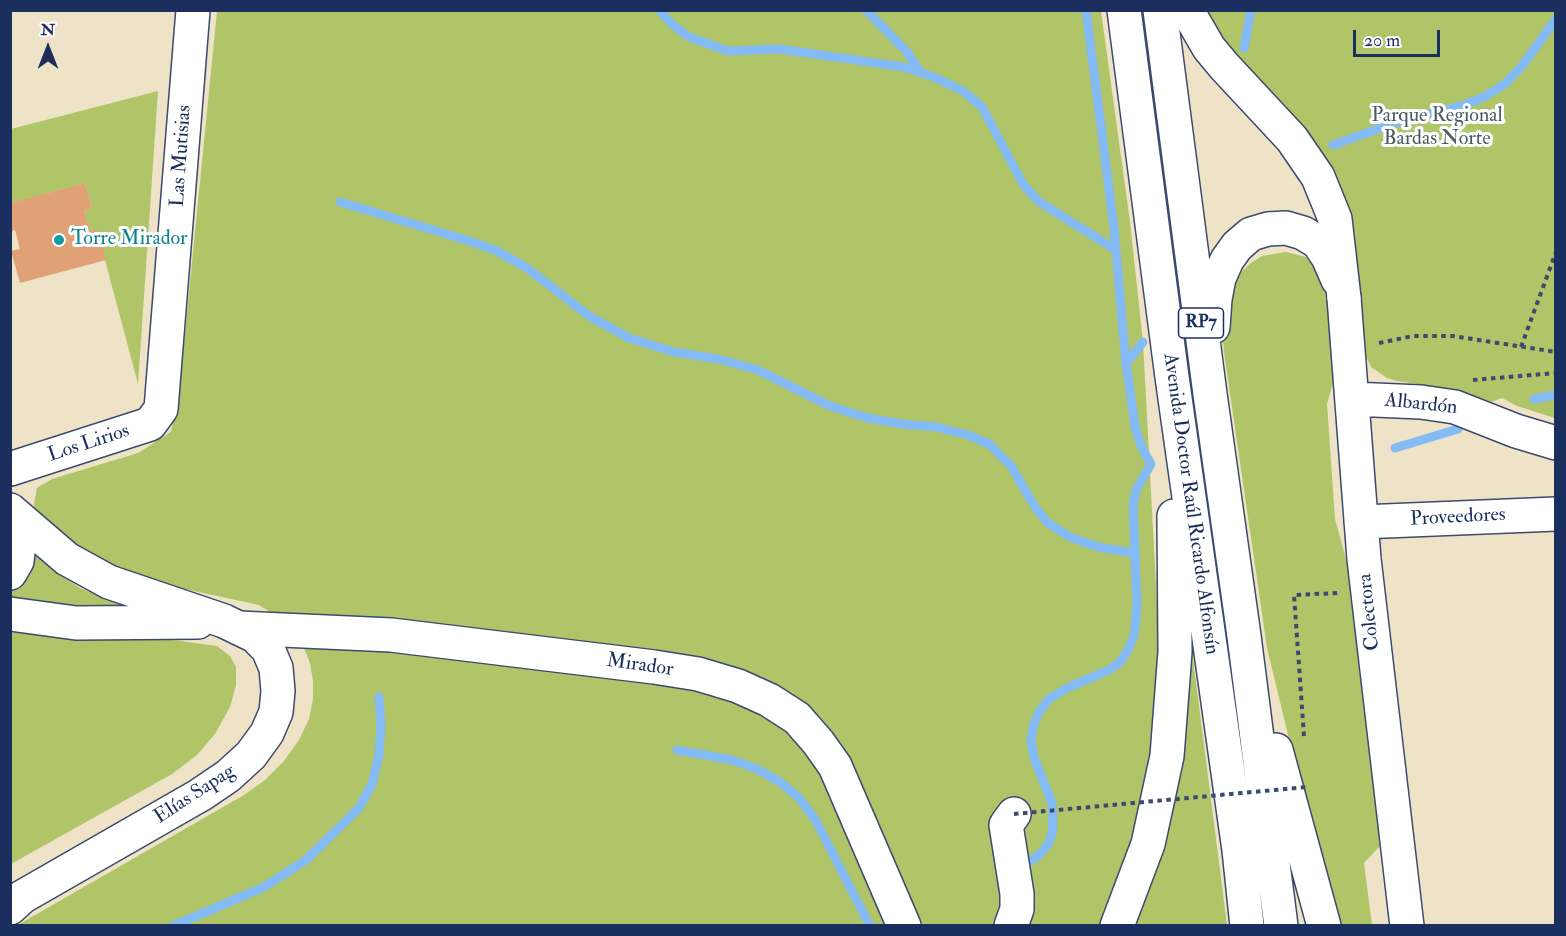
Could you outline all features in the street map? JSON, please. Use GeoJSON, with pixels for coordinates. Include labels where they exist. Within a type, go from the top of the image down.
{"type":"FeatureCollection","features":[{"type":"Feature","properties":{"kind":"main road","name":"Las Mutisias"},"geometry":{"type":"LineString","coordinates":[[161,410],[193,10]]}},
{"type":"Feature","properties":{"kind":"main road","name":"Avenida Doctor Raúl Ricardo Alfonsín"},"geometry":{"type":"LineString","coordinates":[[1124,10],[1172,377],[1239,850],[1247,926]]}},
{"type":"Feature","properties":{"kind":"main road","name":"Avenida Doctor Raúl Ricardo Alfonsín"},"geometry":{"type":"LineString","coordinates":[[1160,10],[1281,926]]}},
{"type":"Feature","properties":{"kind":"main road"},"geometry":{"type":"LineString","coordinates":[[1187,10],[1209,48],[1293,139],[1318,177],[1335,219],[1344,298]]}},
{"type":"Feature","properties":{"kind":"main road"},"geometry":{"type":"LineString","coordinates":[[1210,394],[1215,299],[1219,278],[1227,260],[1237,246],[1251,234],[1268,229],[1286,228],[1303,233],[1318,243],[1328,257],[1344,298]]}},
{"type":"Feature","properties":{"kind":"main road","name":"Colectora"},"geometry":{"type":"LineString","coordinates":[[1344,298],[1361,522],[1407,926]]}},
{"type":"Feature","properties":{"kind":"main road"},"geometry":{"type":"LineString","coordinates":[[1117,926],[1148,844],[1167,756],[1171,714],[1175,587],[1172,377]]}},
{"type":"Feature","properties":{"kind":"main road","name":"Albardón"},"geometry":{"type":"LineString","coordinates":[[1352,399],[1421,402],[1455,407],[1516,431],[1556,443]]}},
{"type":"Feature","properties":{"kind":"main road","name":"Los Lirios"},"geometry":{"type":"LineString","coordinates":[[10,469],[150,424],[161,410]]}},
{"type":"Feature","properties":{"kind":"main road"},"geometry":{"type":"LineString","coordinates":[[10,573],[17,561],[19,545],[13,513]]}},
{"type":"Feature","properties":{"kind":"main road","name":"Elías Sapag"},"geometry":{"type":"LineString","coordinates":[[13,513],[67,559],[109,582],[232,624],[255,636],[268,649],[276,668],[278,691],[276,712],[267,733],[251,755],[228,776],[200,795],[14,902]]}},
{"type":"Feature","properties":{"kind":"main road","name":"Proveedores"},"geometry":{"type":"LineString","coordinates":[[1361,522],[1556,514]]}},
{"type":"Feature","properties":{"kind":"main road"},"geometry":{"type":"LineString","coordinates":[[10,614],[76,623],[232,624]]}},
{"type":"Feature","properties":{"kind":"main road","name":"Mirador"},"geometry":{"type":"LineString","coordinates":[[232,624],[391,635],[698,674],[769,700],[797,718],[818,741],[835,766],[904,926]]}},
{"type":"Feature","properties":{"kind":"main road"},"geometry":{"type":"LineString","coordinates":[[1244,636],[1324,926]]}},
{"type":"Feature","properties":{"kind":"main road"},"geometry":{"type":"LineString","coordinates":[[1011,926],[1017,909],[1017,894],[1006,825],[1014,814]]}},
{"type":"Feature","properties":{"kind":"path"},"geometry":{"type":"LineString","coordinates":[[1521,347],[1556,252]]}},
{"type":"Feature","properties":{"kind":"path"},"geometry":{"type":"LineString","coordinates":[[1369,345],[1432,335],[1476,339],[1556,352]]}},
{"type":"Feature","properties":{"kind":"path"},"geometry":{"type":"LineString","coordinates":[[1466,381],[1556,373]]}},
{"type":"Feature","properties":{"kind":"path"},"geometry":{"type":"LineString","coordinates":[[1304,742],[1294,595],[1345,592]]}},
{"type":"Feature","properties":{"kind":"path"},"geometry":{"type":"LineString","coordinates":[[1014,814],[1307,787],[1306,776]]}},
{"type":"Feature","properties":{"kind":"green space"},"geometry":{"type":"Polygon","coordinates":[[[217,11],[1101,11],[1130,222],[1143,342],[1159,642],[1159,758],[1110,925],[16,926],[244,795],[265,780],[284,761],[299,740],[309,719],[313,699],[310,663],[293,630],[278,617],[259,605],[171,586],[91,557],[38,521],[34,504],[37,488],[52,479],[138,453],[171,432],[179,393],[217,11]]]}},
{"type":"Feature","properties":{"kind":"green space","name":"Parque Regional Bardas Norte"},"geometry":{"type":"Polygon","coordinates":[[[1198,11],[1555,11],[1555,418],[1517,406],[1502,398],[1491,402],[1459,390],[1397,381],[1387,378],[1371,367],[1364,352],[1355,259],[1198,11]]]}},
{"type":"Feature","properties":{"kind":"green space"},"geometry":{"type":"Polygon","coordinates":[[[158,91],[138,384],[97,230],[90,231],[84,211],[92,208],[85,183],[11,203],[11,129],[158,91]]]}},
{"type":"Feature","properties":{"kind":"green space"},"geometry":{"type":"Polygon","coordinates":[[[1286,252],[1306,257],[1314,265],[1323,285],[1330,314],[1335,376],[1327,404],[1335,519],[1355,592],[1363,692],[1381,845],[1364,863],[1372,925],[1334,925],[1267,648],[1224,352],[1222,334],[1233,285],[1241,272],[1262,256],[1286,252]]]}},
{"type":"Feature","properties":{"kind":"green space"},"geometry":{"type":"Polygon","coordinates":[[[34,548],[55,572],[80,588],[145,611],[115,612],[11,602],[10,590],[16,586],[34,548]]]}},
{"type":"Feature","properties":{"kind":"green space"},"geometry":{"type":"Polygon","coordinates":[[[1187,612],[1227,925],[1127,926],[1187,612]]]}},
{"type":"Feature","properties":{"kind":"green space"},"geometry":{"type":"Polygon","coordinates":[[[11,624],[151,637],[217,646],[230,656],[236,667],[236,685],[230,707],[215,734],[197,755],[172,774],[11,864],[11,624]]]}},
{"type":"Feature","properties":{"kind":"building","name":"Torre Mirador"},"geometry":{"type":"Polygon","coordinates":[[[85,183],[92,208],[84,211],[90,231],[97,229],[106,260],[20,283],[11,251],[20,249],[15,230],[10,232],[10,203],[85,183]]]}},
{"type":"Feature","properties":{"kind":"waterway"},"geometry":{"type":"LineString","coordinates":[[659,10],[689,37],[728,51],[779,49],[904,67],[934,77],[963,91],[982,107],[1023,184],[1038,201],[1116,250]]}},
{"type":"Feature","properties":{"kind":"waterway"},"geometry":{"type":"LineString","coordinates":[[866,10],[907,52],[920,72]]}},
{"type":"Feature","properties":{"kind":"waterway"},"geometry":{"type":"LineString","coordinates":[[1029,862],[1049,843],[1053,829],[1052,803],[1034,758],[1031,741],[1033,727],[1039,712],[1049,699],[1067,688],[1109,670],[1120,662],[1128,650],[1134,636],[1137,606],[1133,505],[1136,490],[1151,464],[1142,448],[1135,427],[1126,364],[1114,228],[1086,10]]}},
{"type":"Feature","properties":{"kind":"waterway"},"geometry":{"type":"LineString","coordinates":[[1244,48],[1251,10]]}},
{"type":"Feature","properties":{"kind":"waterway"},"geometry":{"type":"LineString","coordinates":[[1333,145],[1395,123],[1464,105],[1484,97],[1505,84],[1522,66],[1556,19]]}},
{"type":"Feature","properties":{"kind":"waterway"},"geometry":{"type":"LineString","coordinates":[[340,202],[495,250],[527,268],[589,316],[629,338],[674,352],[718,359],[758,370],[830,406],[864,417],[901,424],[936,427],[968,435],[989,444],[1011,466],[1035,507],[1048,523],[1070,537],[1098,547],[1134,553]]}},
{"type":"Feature","properties":{"kind":"waterway"},"geometry":{"type":"LineString","coordinates":[[1126,364],[1143,342]]}},
{"type":"Feature","properties":{"kind":"waterway"},"geometry":{"type":"LineString","coordinates":[[1534,399],[1556,395]]}},
{"type":"Feature","properties":{"kind":"waterway"},"geometry":{"type":"LineString","coordinates":[[1395,448],[1458,429]]}},
{"type":"Feature","properties":{"kind":"waterway"},"geometry":{"type":"LineString","coordinates":[[173,926],[264,887],[306,860],[359,808],[372,784],[379,755],[381,725],[379,697]]}},
{"type":"Feature","properties":{"kind":"waterway"},"geometry":{"type":"LineString","coordinates":[[677,750],[732,760],[757,769],[780,782],[799,798],[815,819],[870,926]]}},
{"type":"Feature","properties":{"kind":"place","name":"Torre Mirador"},"geometry":{"type":"Point","coordinates":[59,240]}}]}
